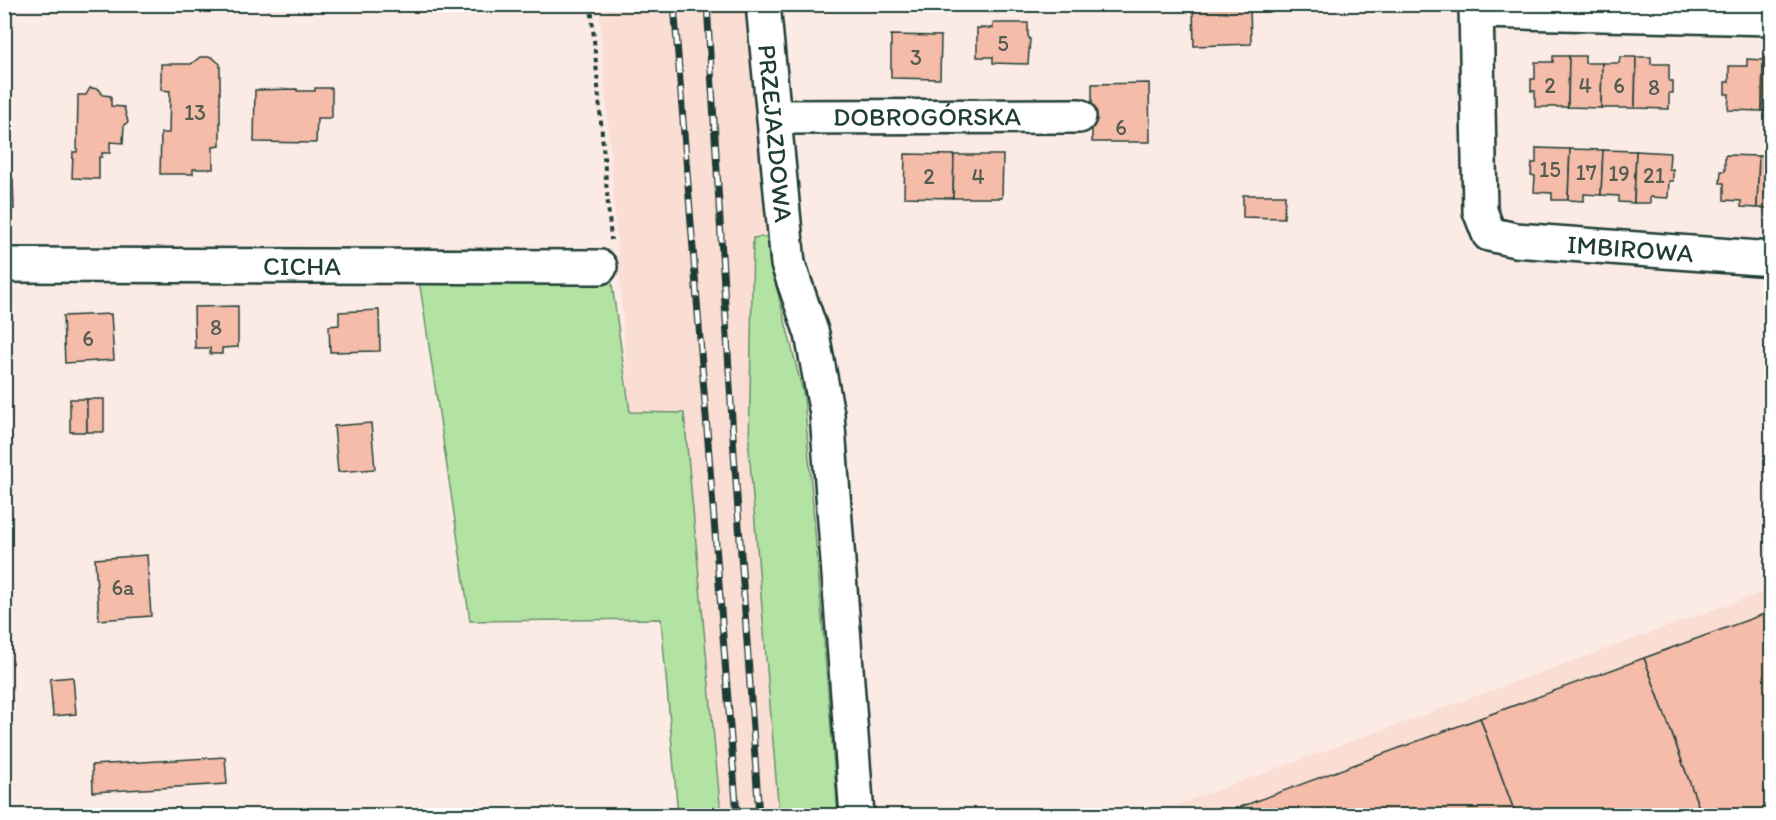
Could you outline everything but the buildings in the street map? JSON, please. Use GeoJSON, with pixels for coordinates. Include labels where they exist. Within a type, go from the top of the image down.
{"type":"FeatureCollection","features":[{"type":"Feature","properties":{"kind":"street","name":"PRZEJAZDOWA"},"geometry":{"type":"LineString","coordinates":[[763,4],[789,264],[812,334],[827,414],[857,816]]}},
{"type":"Feature","properties":{"kind":"street"},"geometry":{"type":"LineString","coordinates":[[1476,8],[1772,18]]}},
{"type":"Feature","properties":{"kind":"street","name":"IMBIROWA"},"geometry":{"type":"LineString","coordinates":[[1476,8],[1480,211],[1489,234],[1515,240],[1772,260]]}},
{"type":"Feature","properties":{"kind":"street","name":"DOBROGÓRSKA"},"geometry":{"type":"LineString","coordinates":[[774,117],[1079,116]]}},
{"type":"Feature","properties":{"kind":"street","name":"CICHA"},"geometry":{"type":"LineString","coordinates":[[4,265],[600,267]]}},
{"type":"Feature","properties":{"kind":"path"},"geometry":{"type":"LineString","coordinates":[[591,4],[612,249],[600,267]]}},
{"type":"Feature","properties":{"kind":"shaded area"},"geometry":{"type":"Polygon","coordinates":[[[599,5],[747,5],[772,236],[753,239],[749,449],[779,815],[721,815],[684,414],[630,413],[599,5]]]}},
{"type":"Feature","properties":{"kind":"shaded area"},"geometry":{"type":"Polygon","coordinates":[[[1771,589],[1771,815],[1149,815],[1771,589]]]}},
{"type":"Feature","properties":{"kind":"green space"},"geometry":{"type":"Polygon","coordinates":[[[772,236],[769,258],[804,396],[838,815],[779,815],[749,449],[753,238],[772,236]]]}},
{"type":"Feature","properties":{"kind":"green space"},"geometry":{"type":"Polygon","coordinates":[[[611,277],[630,412],[684,413],[721,815],[678,815],[661,619],[470,621],[419,279],[611,277]]]}},
{"type":"Feature","properties":{"kind":"railway"},"geometry":{"type":"LineString","coordinates":[[674,4],[737,816]]}},
{"type":"Feature","properties":{"kind":"railway"},"geometry":{"type":"LineString","coordinates":[[707,4],[759,816]]}}]}
